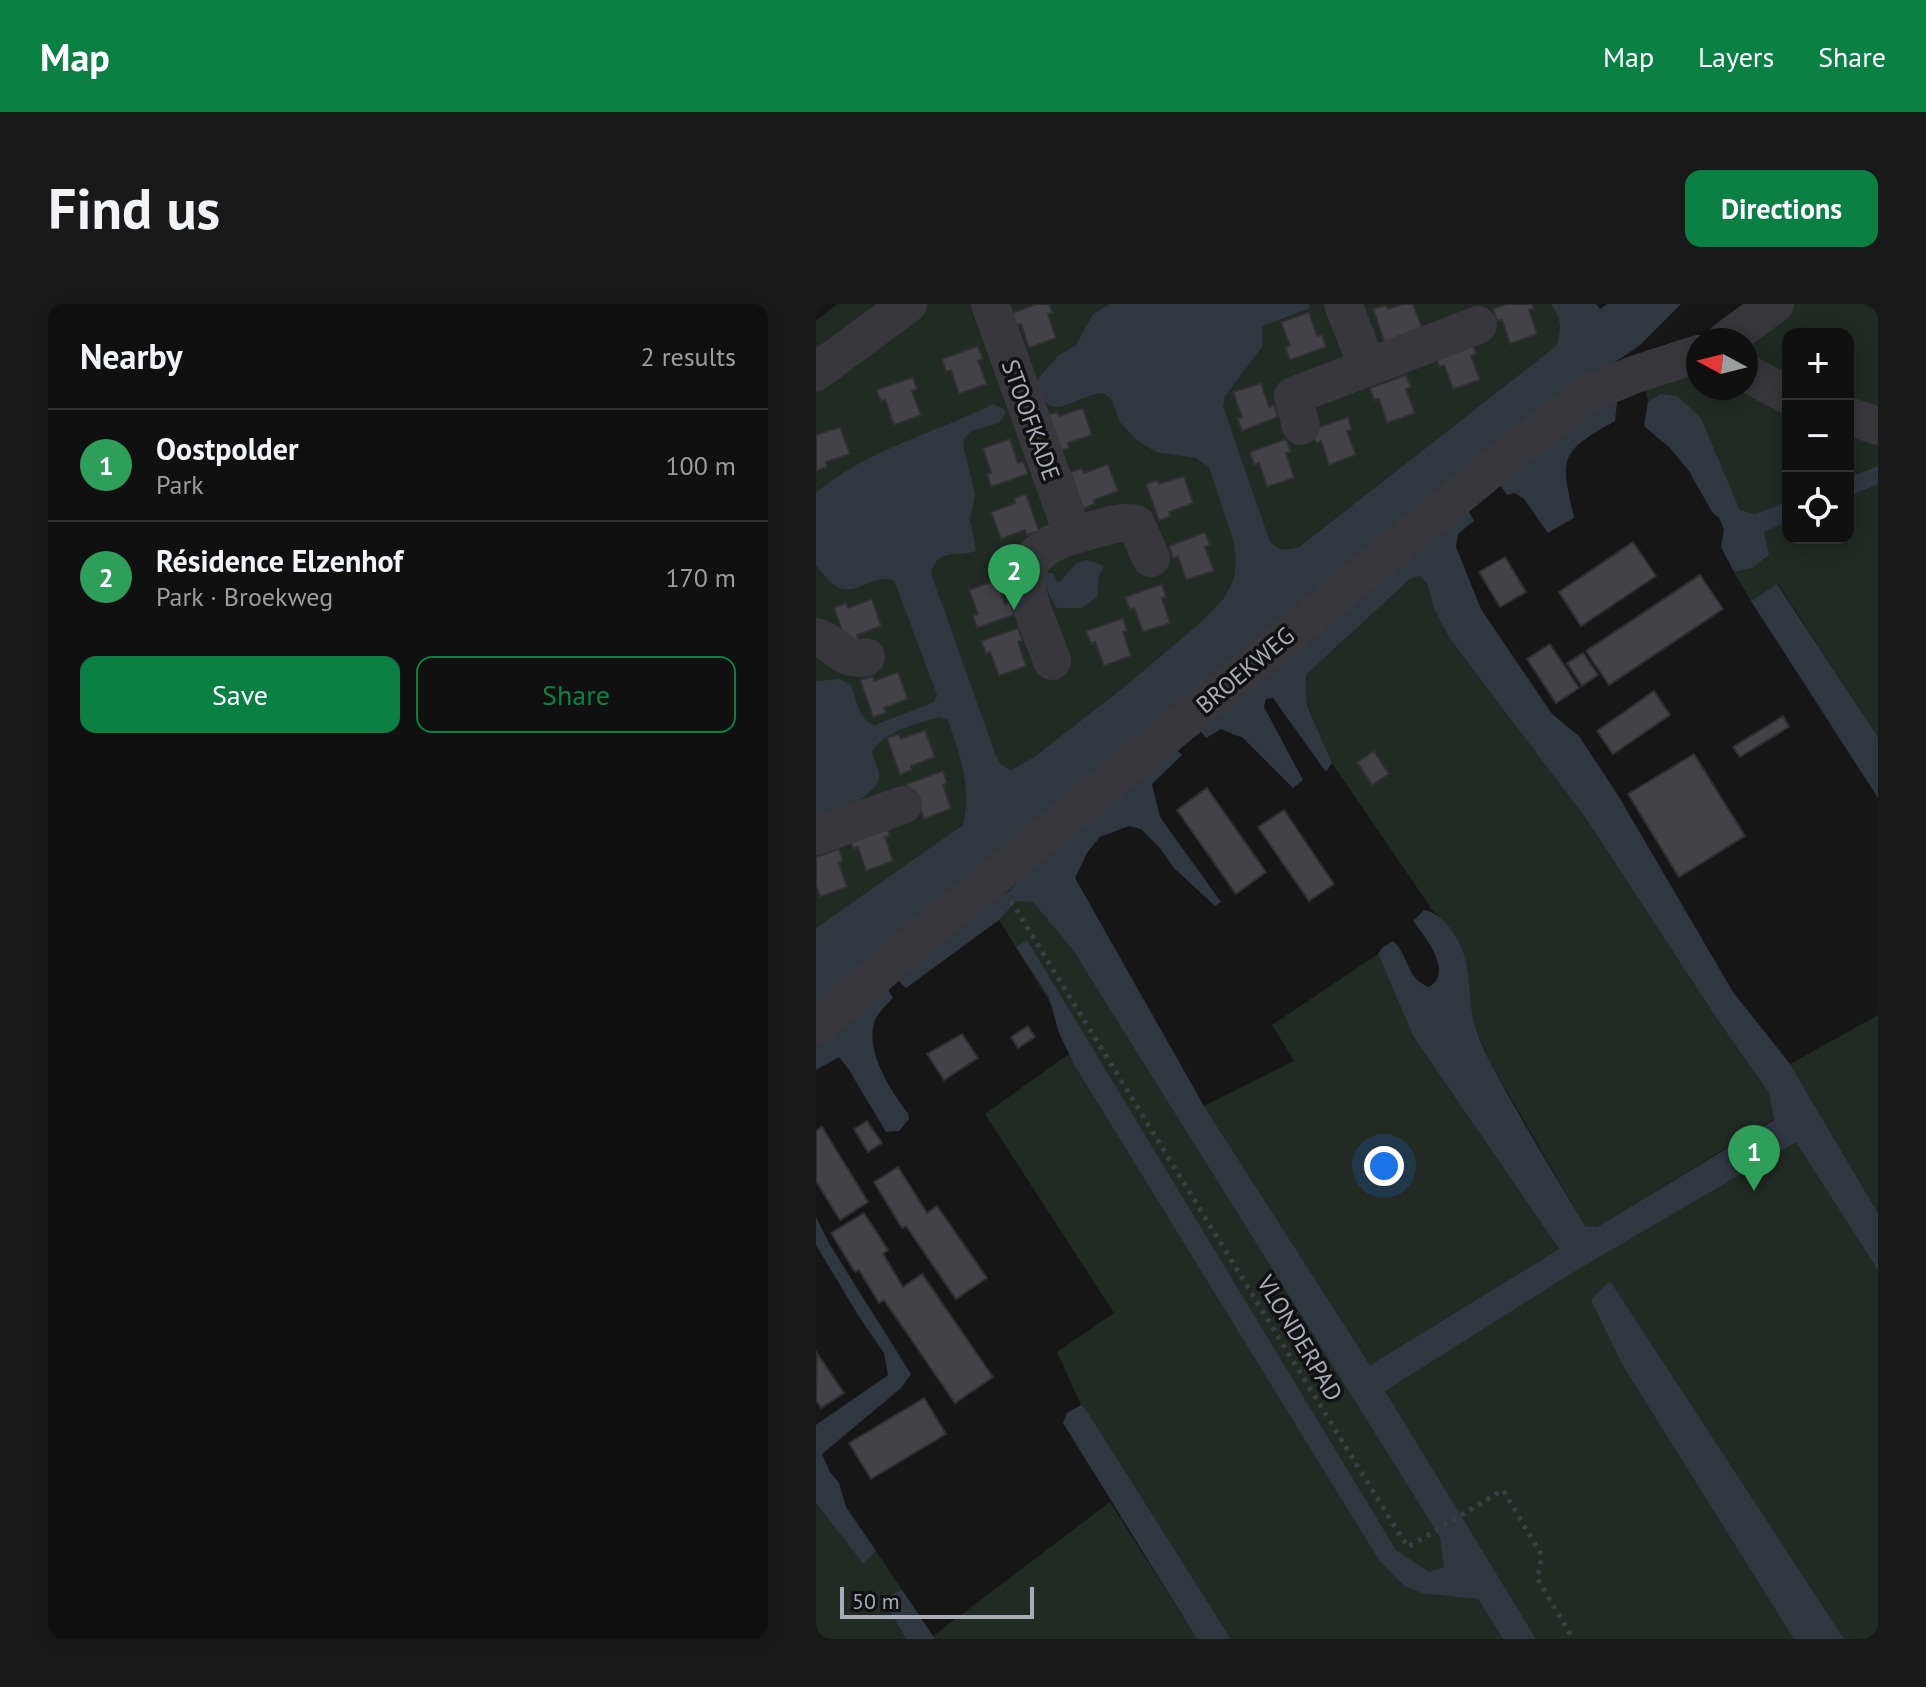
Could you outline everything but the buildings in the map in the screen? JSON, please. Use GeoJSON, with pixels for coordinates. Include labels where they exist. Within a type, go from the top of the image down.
{"type":"FeatureCollection","features":[{"type":"Feature","properties":{"kind":"street"},"geometry":{"type":"LineString","coordinates":[[816,372],[908,304]]}},
{"type":"Feature","properties":{"kind":"street","name":"STOOFKADE"},"geometry":{"type":"LineString","coordinates":[[990,304],[1073,535]]}},
{"type":"Feature","properties":{"kind":"street"},"geometry":{"type":"LineString","coordinates":[[1343,304],[1367,366]]}},
{"type":"Feature","properties":{"kind":"street"},"geometry":{"type":"LineString","coordinates":[[1742,328],[1775,304]]}},
{"type":"Feature","properties":{"kind":"street"},"geometry":{"type":"LineString","coordinates":[[1301,426],[1293,396],[1478,325]]}},
{"type":"Feature","properties":{"kind":"street","name":"BROEKWEG"},"geometry":{"type":"LineString","coordinates":[[816,1028],[915,942],[1512,452],[1592,392],[1686,358]]}},
{"type":"Feature","properties":{"kind":"street"},"geometry":{"type":"LineString","coordinates":[[1758,379],[1782,392]]}},
{"type":"Feature","properties":{"kind":"street"},"geometry":{"type":"LineString","coordinates":[[1854,418],[1878,426]]}},
{"type":"Feature","properties":{"kind":"street"},"geometry":{"type":"LineString","coordinates":[[1052,661],[1026,582],[1027,568],[1034,555],[1046,546],[1073,535],[1126,522],[1136,524],[1151,558]]}},
{"type":"Feature","properties":{"kind":"street"},"geometry":{"type":"LineString","coordinates":[[816,637],[821,637],[844,656],[856,660],[866,657]]}},
{"type":"Feature","properties":{"kind":"street"},"geometry":{"type":"LineString","coordinates":[[816,836],[903,805]]}},
{"type":"Feature","properties":{"kind":"path","name":"VLONDERPAD"},"geometry":{"type":"LineString","coordinates":[[1016,908],[1408,1547],[1503,1490],[1542,1556],[1537,1578],[1573,1639]]}},
{"type":"Feature","properties":{"kind":"shaded area"},"geometry":{"type":"Polygon","coordinates":[[[837,304],[1551,304],[1560,317],[1562,330],[1556,346],[1299,547],[1224,598],[1201,622],[1124,687],[1034,757],[940,843],[816,928],[816,321],[837,304]]]}},
{"type":"Feature","properties":{"kind":"shaded area"},"geometry":{"type":"Polygon","coordinates":[[[1110,304],[1309,304],[1309,309],[1262,326],[1262,347],[1225,396],[1223,406],[1270,542],[1287,549],[1299,547],[1556,346],[1560,324],[1551,304],[1596,304],[1600,309],[1607,304],[1681,304],[1639,346],[1566,395],[816,1016],[816,928],[963,825],[966,797],[963,772],[948,720],[939,717],[902,729],[878,744],[872,752],[879,774],[877,784],[863,798],[816,823],[816,681],[839,679],[851,685],[865,719],[875,725],[934,702],[937,695],[894,580],[873,581],[847,590],[828,580],[816,565],[816,493],[879,453],[993,404],[1004,409],[1006,412],[999,423],[971,431],[963,445],[975,494],[970,520],[976,551],[943,557],[931,573],[996,756],[1001,765],[1011,770],[1034,757],[1124,687],[1201,622],[1224,598],[1234,579],[1234,543],[1209,467],[1196,458],[1156,452],[1135,439],[1120,422],[1112,400],[1103,393],[1056,407],[1042,398],[1036,385],[1058,356],[1076,345],[1093,314],[1110,304]]]}},
{"type":"Feature","properties":{"kind":"shaded area"},"geometry":{"type":"Polygon","coordinates":[[[1780,304],[1878,304],[1878,466],[1854,476],[1854,328],[1782,328],[1782,503],[1755,514],[1740,510],[1701,418],[1660,394],[1648,402],[1643,382],[1686,369],[1686,400],[1758,400],[1757,328],[1780,304]]]}},
{"type":"Feature","properties":{"kind":"shaded area"},"geometry":{"type":"Polygon","coordinates":[[[1618,394],[1615,421],[1583,441],[1568,458],[1567,481],[1574,518],[1548,533],[1524,499],[1515,493],[1507,495],[1496,480],[1618,394]]]}},
{"type":"Feature","properties":{"kind":"shaded area"},"geometry":{"type":"Polygon","coordinates":[[[1660,394],[1677,396],[1701,418],[1740,510],[1755,514],[1782,503],[1782,524],[1764,532],[1769,555],[1752,568],[1734,572],[1721,547],[1724,529],[1719,518],[1712,512],[1689,471],[1670,448],[1644,426],[1648,402],[1660,394]]]}},
{"type":"Feature","properties":{"kind":"shaded area"},"geometry":{"type":"Polygon","coordinates":[[[1878,466],[1878,484],[1854,494],[1854,476],[1878,466]]]}},
{"type":"Feature","properties":{"kind":"shaded area"},"geometry":{"type":"Polygon","coordinates":[[[1878,484],[1878,737],[1778,584],[1751,601],[1734,572],[1752,568],[1763,531],[1782,523],[1782,544],[1854,544],[1854,494],[1878,484]]]}},
{"type":"Feature","properties":{"kind":"shaded area"},"geometry":{"type":"Polygon","coordinates":[[[1466,507],[1474,521],[1458,534],[1456,547],[1481,609],[1552,714],[1579,736],[1619,797],[1733,992],[1790,1064],[1878,1213],[1878,1270],[1796,1142],[1572,1273],[1385,1391],[1536,1639],[1503,1639],[1478,1599],[1425,1594],[1404,1586],[1379,1560],[1075,1066],[1059,1033],[1049,997],[1016,947],[1027,940],[1396,1550],[1429,1572],[1444,1567],[1440,1537],[1073,950],[1033,902],[1016,901],[999,920],[906,988],[897,979],[987,900],[1010,891],[1024,872],[1174,747],[1182,755],[1152,784],[1160,817],[1221,902],[1215,906],[1174,868],[1141,829],[1129,826],[1100,837],[1087,853],[1075,878],[1204,1106],[1370,1365],[1559,1249],[1413,1036],[1378,954],[1393,941],[1412,973],[1429,987],[1439,972],[1438,963],[1413,921],[1424,910],[1441,918],[1458,940],[1467,966],[1473,1018],[1483,1048],[1585,1226],[1597,1227],[1774,1120],[1769,1093],[1587,820],[1450,639],[1434,609],[1427,583],[1420,576],[1410,579],[1306,675],[1307,705],[1332,763],[1326,772],[1273,698],[1266,699],[1264,707],[1303,780],[1293,788],[1243,738],[1221,729],[1206,738],[1198,728],[1466,507]]]}},
{"type":"Feature","properties":{"kind":"shaded area"},"geometry":{"type":"Polygon","coordinates":[[[1087,560],[1104,566],[1099,576],[1097,597],[1082,608],[1057,608],[1046,587],[1047,573],[1053,573],[1056,581],[1060,582],[1076,563],[1087,560]]]}},
{"type":"Feature","properties":{"kind":"shaded area"},"geometry":{"type":"Polygon","coordinates":[[[1420,576],[1427,583],[1434,609],[1450,639],[1587,820],[1769,1093],[1774,1119],[1597,1227],[1585,1226],[1490,1062],[1477,1032],[1444,921],[1433,911],[1332,763],[1307,704],[1306,675],[1410,579],[1420,576]]]}},
{"type":"Feature","properties":{"kind":"shaded area"},"geometry":{"type":"Polygon","coordinates":[[[1777,584],[1878,737],[1878,798],[1751,601],[1777,584]]]}},
{"type":"Feature","properties":{"kind":"shaded area"},"geometry":{"type":"Polygon","coordinates":[[[1018,825],[1359,1394],[1787,1119],[1878,1262],[1878,1639],[1525,1639],[1477,1559],[1411,1580],[1386,1548],[967,868],[1018,825]]]}},
{"type":"Feature","properties":{"kind":"shaded area"},"geometry":{"type":"Polygon","coordinates":[[[1378,954],[1413,1036],[1559,1249],[1370,1365],[1204,1106],[1294,1061],[1272,1025],[1378,954]]]}},
{"type":"Feature","properties":{"kind":"shaded area"},"geometry":{"type":"Polygon","coordinates":[[[887,987],[893,998],[876,1018],[873,1030],[875,1055],[909,1119],[899,1131],[886,1132],[839,1057],[816,1070],[816,1045],[887,987]]]}},
{"type":"Feature","properties":{"kind":"shaded area"},"geometry":{"type":"Polygon","coordinates":[[[1878,1015],[1878,1213],[1790,1064],[1878,1015]]]}},
{"type":"Feature","properties":{"kind":"shaded area"},"geometry":{"type":"Polygon","coordinates":[[[1069,1054],[1425,1594],[1478,1599],[1503,1639],[1231,1639],[1081,1405],[1057,1352],[1114,1313],[985,1114],[1069,1054]]]}},
{"type":"Feature","properties":{"kind":"shaded area"},"geometry":{"type":"Polygon","coordinates":[[[816,1217],[830,1245],[911,1374],[901,1388],[822,1454],[839,1483],[846,1507],[876,1551],[863,1564],[816,1503],[816,1425],[888,1375],[884,1353],[816,1245],[816,1217]]]}},
{"type":"Feature","properties":{"kind":"shaded area"},"geometry":{"type":"Polygon","coordinates":[[[1610,1281],[1844,1639],[1794,1639],[1622,1364],[1591,1300],[1610,1281]]]}},
{"type":"Feature","properties":{"kind":"shaded area"},"geometry":{"type":"Polygon","coordinates":[[[1081,1405],[1231,1639],[1197,1639],[1063,1423],[1067,1413],[1081,1405]]]}},
{"type":"Feature","properties":{"kind":"shaded area"},"geometry":{"type":"Polygon","coordinates":[[[1110,1502],[1197,1639],[935,1639],[933,1636],[1110,1502]]]}},
{"type":"Feature","properties":{"kind":"shaded area"},"geometry":{"type":"Polygon","coordinates":[[[816,1503],[862,1563],[876,1551],[902,1590],[882,1599],[906,1639],[816,1639],[816,1503]]]}},
{"type":"Feature","properties":{"kind":"shaded area"},"geometry":{"type":"Polygon","coordinates":[[[902,1590],[935,1639],[906,1639],[882,1598],[902,1590]]]}},
{"type":"Feature","properties":{"kind":"place","name":"Résidence Elzenhof"},"geometry":{"type":"Point","coordinates":[1014,610]}},
{"type":"Feature","properties":{"kind":"place","name":"Oostpolder"},"geometry":{"type":"Point","coordinates":[1754,1191]}}]}
